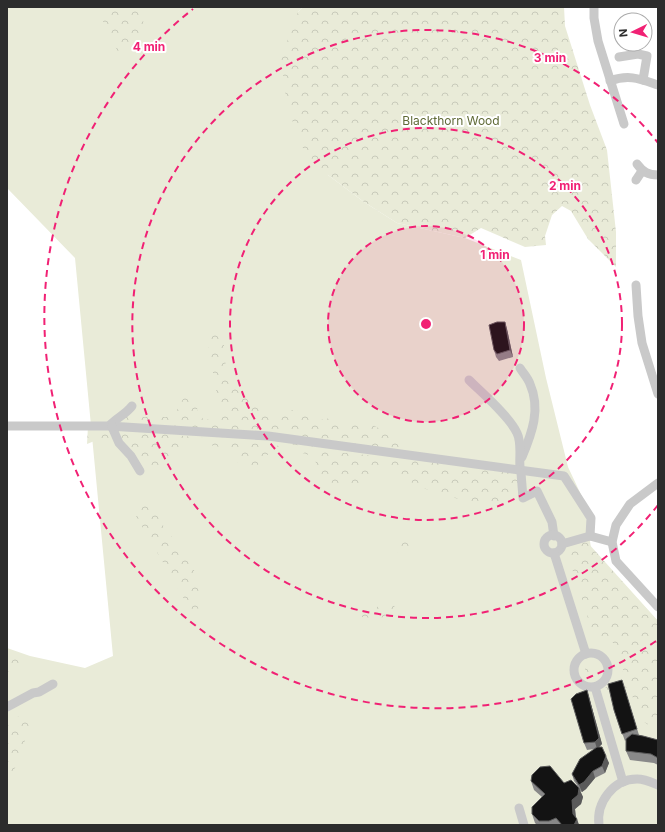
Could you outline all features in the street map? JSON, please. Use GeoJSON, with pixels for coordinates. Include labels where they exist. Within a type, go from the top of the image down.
{"type":"FeatureCollection","features":[{"type":"Feature","properties":{"kind":"street"},"geometry":{"type":"LineString","coordinates":[[594,7],[595,28],[624,124]]}},
{"type":"Feature","properties":{"kind":"street"},"geometry":{"type":"LineString","coordinates":[[620,57],[638,54],[647,56],[643,80]]}},
{"type":"Feature","properties":{"kind":"street"},"geometry":{"type":"LineString","coordinates":[[610,81],[621,77],[632,77],[658,85]]}},
{"type":"Feature","properties":{"kind":"street"},"geometry":{"type":"LineString","coordinates":[[636,180],[640,168],[650,175],[658,175]]}},
{"type":"Feature","properties":{"kind":"street"},"geometry":{"type":"LineString","coordinates":[[636,285],[638,316],[642,343],[658,394]]}},
{"type":"Feature","properties":{"kind":"street"},"geometry":{"type":"LineString","coordinates":[[520,368],[529,381],[534,392],[536,410],[534,423],[520,467]]}},
{"type":"Feature","properties":{"kind":"street"},"geometry":{"type":"LineString","coordinates":[[469,380],[509,421],[518,434],[520,444],[520,467],[523,498],[537,491],[552,522],[554,536]]}},
{"type":"Feature","properties":{"kind":"street"},"geometry":{"type":"LineString","coordinates":[[132,406],[127,412],[111,424],[119,443],[131,456],[140,471]]}},
{"type":"Feature","properties":{"kind":"street"},"geometry":{"type":"LineString","coordinates":[[7,426],[109,426],[268,436],[564,476],[591,518],[590,536]]}},
{"type":"Feature","properties":{"kind":"street"},"geometry":{"type":"LineString","coordinates":[[658,483],[630,504],[616,525],[612,542],[616,561],[658,607]]}},
{"type":"Feature","properties":{"kind":"street"},"geometry":{"type":"LineString","coordinates":[[554,536],[559,538],[562,544],[560,550],[554,553],[546,550],[544,544],[546,539],[554,536]]}},
{"type":"Feature","properties":{"kind":"street"},"geometry":{"type":"LineString","coordinates":[[562,544],[590,536],[612,542]]}},
{"type":"Feature","properties":{"kind":"street"},"geometry":{"type":"LineString","coordinates":[[554,553],[586,654]]}},
{"type":"Feature","properties":{"kind":"street"},"geometry":{"type":"LineString","coordinates":[[586,654],[597,654],[602,657],[608,666],[608,671],[604,681],[595,687],[590,688],[580,684],[574,675],[574,664],[581,656],[586,654]]}},
{"type":"Feature","properties":{"kind":"street"},"geometry":{"type":"LineString","coordinates":[[7,706],[53,684]]}},
{"type":"Feature","properties":{"kind":"street"},"geometry":{"type":"LineString","coordinates":[[595,687],[623,782]]}},
{"type":"Feature","properties":{"kind":"street"},"geometry":{"type":"LineString","coordinates":[[599,825],[599,810],[604,798],[612,789],[623,782],[635,779],[648,780],[658,785]]}},
{"type":"Feature","properties":{"kind":"street"},"geometry":{"type":"LineString","coordinates":[[519,808],[524,825]]}},
{"type":"Feature","properties":{"kind":"green space"},"geometry":{"type":"Polygon","coordinates":[[[7,7],[303,7],[298,12],[328,175],[364,202],[397,223],[465,238],[521,260],[546,378],[568,467],[584,501],[591,548],[658,621],[658,825],[7,825],[7,648],[30,656],[85,668],[113,656],[75,258],[7,188],[7,7]]]}},
{"type":"Feature","properties":{"kind":"green space"},"geometry":{"type":"Polygon","coordinates":[[[96,7],[142,7],[144,30],[134,46],[120,56],[96,7]]]}},
{"type":"Feature","properties":{"kind":"green space","name":"Blackthorn Wood"},"geometry":{"type":"Polygon","coordinates":[[[303,7],[564,7],[565,26],[590,105],[607,150],[616,232],[616,267],[588,239],[571,211],[562,206],[552,215],[545,236],[546,245],[525,247],[481,228],[465,238],[397,223],[364,202],[328,175],[304,151],[287,107],[281,58],[298,12],[303,7]]]}},
{"type":"Feature","properties":{"kind":"green space"},"geometry":{"type":"Polygon","coordinates":[[[213,328],[222,337],[226,354],[225,373],[234,387],[248,400],[270,411],[282,411],[285,409],[298,411],[314,421],[331,418],[365,425],[370,423],[401,442],[407,451],[514,468],[116,426],[122,417],[171,417],[176,412],[183,399],[195,392],[200,398],[197,410],[203,419],[213,420],[224,416],[217,395],[207,339],[213,328]]]}},
{"type":"Feature","properties":{"kind":"green space"},"geometry":{"type":"Polygon","coordinates":[[[88,426],[518,471],[518,488],[511,499],[502,507],[442,495],[414,484],[388,468],[375,473],[365,484],[335,485],[321,475],[314,457],[299,452],[288,450],[262,457],[256,468],[249,472],[244,469],[224,448],[195,442],[186,446],[163,470],[155,471],[146,469],[143,460],[136,452],[121,441],[97,440],[87,444],[88,426]]]}},
{"type":"Feature","properties":{"kind":"green space"},"geometry":{"type":"Polygon","coordinates":[[[146,502],[152,507],[164,527],[188,556],[197,581],[200,608],[193,610],[187,604],[136,516],[137,505],[146,502]]]}},
{"type":"Feature","properties":{"kind":"green space"},"geometry":{"type":"Polygon","coordinates":[[[408,536],[419,541],[419,545],[404,555],[390,547],[390,542],[408,536]]]}},
{"type":"Feature","properties":{"kind":"green space"},"geometry":{"type":"Polygon","coordinates":[[[570,539],[588,543],[658,621],[658,731],[644,722],[628,687],[604,693],[603,689],[618,681],[621,677],[623,666],[621,655],[611,641],[593,634],[565,547],[570,539]]]}},
{"type":"Feature","properties":{"kind":"green space"},"geometry":{"type":"Polygon","coordinates":[[[381,602],[393,602],[395,608],[385,617],[362,617],[359,614],[366,609],[375,609],[381,602]]]}},
{"type":"Feature","properties":{"kind":"green space"},"geometry":{"type":"Polygon","coordinates":[[[7,654],[25,660],[18,666],[9,678],[7,678],[7,654]]]}},
{"type":"Feature","properties":{"kind":"green space"},"geometry":{"type":"Polygon","coordinates":[[[593,663],[596,664],[596,674],[589,675],[586,674],[585,667],[586,664],[593,663]]]}},
{"type":"Feature","properties":{"kind":"green space"},"geometry":{"type":"Polygon","coordinates":[[[21,715],[32,718],[18,763],[7,781],[7,723],[21,715]]]}},
{"type":"Feature","properties":{"kind":"building"},"geometry":{"type":"Polygon","coordinates":[[[497,322],[505,322],[510,350],[497,354],[494,350],[489,325],[497,322]]]}},
{"type":"Feature","properties":{"kind":"building"},"geometry":{"type":"Polygon","coordinates":[[[622,680],[637,729],[622,734],[614,710],[608,684],[622,680]]]}},
{"type":"Feature","properties":{"kind":"building"},"geometry":{"type":"Polygon","coordinates":[[[587,690],[599,738],[595,742],[584,743],[571,699],[576,694],[587,690]]]}},
{"type":"Feature","properties":{"kind":"building"},"geometry":{"type":"Polygon","coordinates":[[[632,734],[658,740],[658,758],[651,754],[626,751],[626,739],[632,734]]]}},
{"type":"Feature","properties":{"kind":"building"},"geometry":{"type":"Polygon","coordinates":[[[597,747],[602,747],[606,756],[602,766],[593,771],[584,782],[579,785],[572,774],[580,759],[597,747]]]}},
{"type":"Feature","properties":{"kind":"building"},"geometry":{"type":"Polygon","coordinates":[[[550,766],[564,783],[571,780],[579,788],[578,795],[572,800],[573,814],[577,819],[574,825],[562,825],[556,818],[549,821],[539,821],[532,814],[532,807],[545,794],[531,781],[532,775],[540,767],[550,766]]]}}]}
